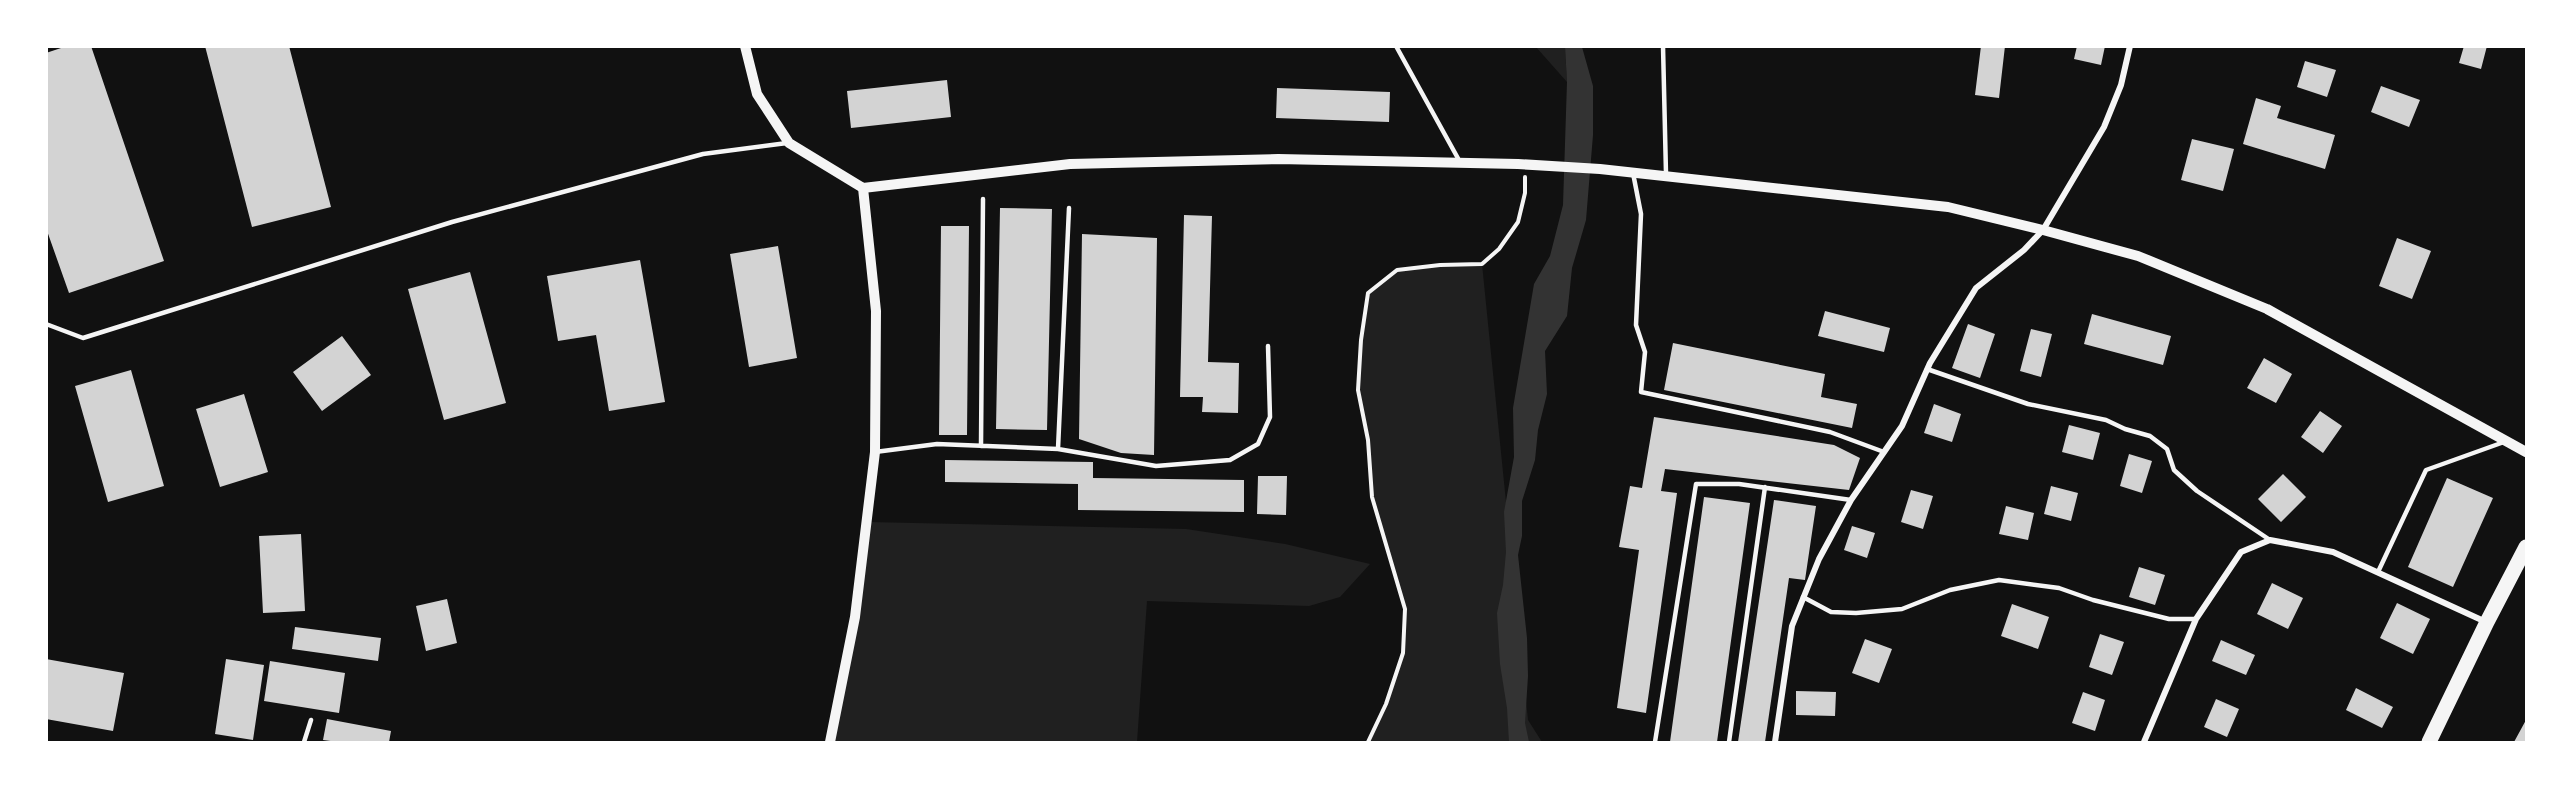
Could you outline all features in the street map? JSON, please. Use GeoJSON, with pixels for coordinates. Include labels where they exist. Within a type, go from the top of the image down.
{"type":"FeatureCollection","features":[{"type":"Feature","properties":{"kind":"main road"},"geometry":{"type":"LineString","coordinates":[[2429,742],[2526,547]]}},
{"type":"Feature","properties":{"kind":"street"},"geometry":{"type":"LineString","coordinates":[[745,46],[757,94],[789,143],[863,188],[1070,164],[1278,159],[1460,162],[1600,169],[1948,207],[2138,256],[2267,309],[2526,452]]}},
{"type":"Feature","properties":{"kind":"street"},"geometry":{"type":"LineString","coordinates":[[1775,742],[1792,626],[1819,559],[1851,500],[1902,426],[1927,369],[1976,288],[2024,250],[2043,230],[2104,128],[2121,85],[2130,46]]}},
{"type":"Feature","properties":{"kind":"street"},"geometry":{"type":"LineString","coordinates":[[830,742],[855,617],[875,452],[876,311],[863,188]]}},
{"type":"Feature","properties":{"kind":"street"},"geometry":{"type":"LineString","coordinates":[[2144,742],[2196,619],[2241,552],[2270,540],[2333,552],[2487,622]]}},
{"type":"Feature","properties":{"kind":"lane"},"geometry":{"type":"LineString","coordinates":[[1396,46],[1460,162]]}},
{"type":"Feature","properties":{"kind":"lane"},"geometry":{"type":"LineString","coordinates":[[1663,46],[1666,177]]}},
{"type":"Feature","properties":{"kind":"lane"},"geometry":{"type":"LineString","coordinates":[[46,324],[83,338],[452,222],[704,154],[789,143]]}},
{"type":"Feature","properties":{"kind":"lane"},"geometry":{"type":"LineString","coordinates":[[1633,173],[1641,214],[1636,265],[1638,296],[1636,325],[1645,352],[1641,392],[1830,432],[1884,452]]}},
{"type":"Feature","properties":{"kind":"lane"},"geometry":{"type":"LineString","coordinates":[[981,446],[983,199]]}},
{"type":"Feature","properties":{"kind":"lane"},"geometry":{"type":"LineString","coordinates":[[1058,449],[1069,208]]}},
{"type":"Feature","properties":{"kind":"lane"},"geometry":{"type":"LineString","coordinates":[[875,452],[937,444],[1058,449],[1155,466],[1230,460],[1258,444],[1270,417],[1268,346]]}},
{"type":"Feature","properties":{"kind":"lane"},"geometry":{"type":"LineString","coordinates":[[1927,369],[2028,404],[2106,420],[2125,429],[2150,436],[2167,449],[2174,470],[2189,484],[2270,540]]}},
{"type":"Feature","properties":{"kind":"lane"},"geometry":{"type":"LineString","coordinates":[[2378,572],[2426,470],[2506,442]]}},
{"type":"Feature","properties":{"kind":"lane"},"geometry":{"type":"LineString","coordinates":[[1655,742],[1696,484],[1739,484],[1851,500]]}},
{"type":"Feature","properties":{"kind":"lane"},"geometry":{"type":"LineString","coordinates":[[1729,742],[1765,487]]}},
{"type":"Feature","properties":{"kind":"lane"},"geometry":{"type":"LineString","coordinates":[[1803,597],[1831,612],[1856,613],[1902,609],[1950,590],[1999,580],[2059,588],[2169,619],[2196,619]]}},
{"type":"Feature","properties":{"kind":"lane"},"geometry":{"type":"LineString","coordinates":[[304,742],[311,720]]}},
{"type":"Feature","properties":{"kind":"path"},"geometry":{"type":"LineString","coordinates":[[1368,742],[1386,704],[1404,653],[1405,609],[1372,497],[1368,440],[1358,390],[1361,340],[1368,293],[1397,270],[1440,265],[1482,264],[1499,249],[1518,222],[1525,193],[1525,174],[1518,164]]}},
{"type":"Feature","properties":{"kind":"shaded area"},"geometry":{"type":"Polygon","coordinates":[[[1536,47],[1565,47],[1567,82],[1536,47]]]}},
{"type":"Feature","properties":{"kind":"shaded area"},"geometry":{"type":"Polygon","coordinates":[[[1565,47],[1582,47],[1593,86],[1593,135],[1586,220],[1572,268],[1567,316],[1545,351],[1547,394],[1538,430],[1535,460],[1522,501],[1522,536],[1518,555],[1527,638],[1528,676],[1525,723],[1529,742],[1509,742],[1497,613],[1503,585],[1506,552],[1504,512],[1514,457],[1513,408],[1534,284],[1550,256],[1563,205],[1567,82],[1565,47]]]}},
{"type":"Feature","properties":{"kind":"shaded area"},"geometry":{"type":"Polygon","coordinates":[[[1482,264],[1528,720],[1542,742],[1368,742],[1386,704],[1403,653],[1405,609],[1372,497],[1368,440],[1358,390],[1361,340],[1368,293],[1397,270],[1482,264]]]}},
{"type":"Feature","properties":{"kind":"shaded area"},"geometry":{"type":"Polygon","coordinates":[[[868,522],[1186,529],[1285,544],[1370,564],[1340,597],[1309,606],[1147,601],[1137,742],[832,742],[868,522]]]}},
{"type":"Feature","properties":{"kind":"building"},"geometry":{"type":"Polygon","coordinates":[[[67,46],[91,46],[164,261],[69,293],[46,228],[46,53],[67,46]]]}},
{"type":"Feature","properties":{"kind":"building"},"geometry":{"type":"Polygon","coordinates":[[[205,46],[289,46],[331,207],[252,227],[205,46]]]}},
{"type":"Feature","properties":{"kind":"building"},"geometry":{"type":"Polygon","coordinates":[[[1981,46],[2005,46],[1999,98],[1975,95],[1981,46]]]}},
{"type":"Feature","properties":{"kind":"building"},"geometry":{"type":"Polygon","coordinates":[[[2077,46],[2105,46],[2101,65],[2074,59],[2077,46]]]}},
{"type":"Feature","properties":{"kind":"building"},"geometry":{"type":"Polygon","coordinates":[[[2464,46],[2487,46],[2481,69],[2459,63],[2464,46]]]}},
{"type":"Feature","properties":{"kind":"building"},"geometry":{"type":"Polygon","coordinates":[[[2305,61],[2336,70],[2327,97],[2297,87],[2305,61]]]}},
{"type":"Feature","properties":{"kind":"building"},"geometry":{"type":"Polygon","coordinates":[[[947,80],[951,117],[851,128],[847,91],[947,80]]]}},
{"type":"Feature","properties":{"kind":"building"},"geometry":{"type":"Polygon","coordinates":[[[2381,86],[2420,100],[2409,127],[2371,112],[2381,86]]]}},
{"type":"Feature","properties":{"kind":"building"},"geometry":{"type":"Polygon","coordinates":[[[1277,88],[1390,92],[1389,122],[1276,118],[1277,88]]]}},
{"type":"Feature","properties":{"kind":"building"},"geometry":{"type":"Polygon","coordinates":[[[2256,98],[2281,106],[2277,118],[2335,135],[2325,169],[2243,144],[2256,98]]]}},
{"type":"Feature","properties":{"kind":"building"},"geometry":{"type":"Polygon","coordinates":[[[2192,139],[2234,149],[2223,191],[2181,180],[2192,139]]]}},
{"type":"Feature","properties":{"kind":"building"},"geometry":{"type":"Polygon","coordinates":[[[1000,208],[1052,209],[1047,430],[996,429],[1000,208]]]}},
{"type":"Feature","properties":{"kind":"building"},"geometry":{"type":"Polygon","coordinates":[[[1184,215],[1212,216],[1208,362],[1239,363],[1238,413],[1202,412],[1203,397],[1180,397],[1184,215]]]}},
{"type":"Feature","properties":{"kind":"building"},"geometry":{"type":"Polygon","coordinates":[[[941,226],[969,226],[967,435],[939,435],[941,226]]]}},
{"type":"Feature","properties":{"kind":"building"},"geometry":{"type":"Polygon","coordinates":[[[1082,234],[1157,238],[1154,455],[1121,453],[1079,439],[1082,234]]]}},
{"type":"Feature","properties":{"kind":"building"},"geometry":{"type":"Polygon","coordinates":[[[2397,238],[2431,251],[2412,299],[2379,286],[2397,238]]]}},
{"type":"Feature","properties":{"kind":"building"},"geometry":{"type":"Polygon","coordinates":[[[778,246],[797,358],[749,367],[730,254],[778,246]]]}},
{"type":"Feature","properties":{"kind":"building"},"geometry":{"type":"Polygon","coordinates":[[[640,260],[665,402],[609,411],[596,335],[558,341],[547,276],[640,260]]]}},
{"type":"Feature","properties":{"kind":"building"},"geometry":{"type":"Polygon","coordinates":[[[470,272],[506,403],[444,420],[408,289],[470,272]]]}},
{"type":"Feature","properties":{"kind":"building"},"geometry":{"type":"Polygon","coordinates":[[[1825,311],[1890,328],[1884,352],[1818,336],[1825,311]]]}},
{"type":"Feature","properties":{"kind":"building"},"geometry":{"type":"Polygon","coordinates":[[[2092,314],[2171,336],[2163,365],[2084,344],[2092,314]]]}},
{"type":"Feature","properties":{"kind":"building"},"geometry":{"type":"Polygon","coordinates":[[[1968,324],[1995,334],[1980,378],[1952,368],[1968,324]]]}},
{"type":"Feature","properties":{"kind":"building"},"geometry":{"type":"Polygon","coordinates":[[[2031,329],[2052,334],[2041,377],[2020,371],[2031,329]]]}},
{"type":"Feature","properties":{"kind":"building"},"geometry":{"type":"Polygon","coordinates":[[[342,336],[371,375],[322,411],[293,372],[342,336]]]}},
{"type":"Feature","properties":{"kind":"building"},"geometry":{"type":"Polygon","coordinates":[[[1673,343],[1825,374],[1821,397],[1857,404],[1852,428],[1664,390],[1673,343]]]}},
{"type":"Feature","properties":{"kind":"building"},"geometry":{"type":"Polygon","coordinates":[[[2264,358],[2292,374],[2276,403],[2247,388],[2264,358]]]}},
{"type":"Feature","properties":{"kind":"building"},"geometry":{"type":"Polygon","coordinates":[[[131,370],[164,486],[108,502],[75,386],[131,370]]]}},
{"type":"Feature","properties":{"kind":"building"},"geometry":{"type":"Polygon","coordinates":[[[244,394],[268,472],[220,487],[196,409],[244,394]]]}},
{"type":"Feature","properties":{"kind":"building"},"geometry":{"type":"Polygon","coordinates":[[[1934,404],[1961,414],[1952,442],[1924,433],[1934,404]]]}},
{"type":"Feature","properties":{"kind":"building"},"geometry":{"type":"Polygon","coordinates":[[[2320,411],[2342,426],[2323,453],[2301,437],[2320,411]]]}},
{"type":"Feature","properties":{"kind":"building"},"geometry":{"type":"Polygon","coordinates":[[[1654,417],[1834,445],[1860,458],[1849,490],[1665,469],[1661,491],[1677,493],[1646,713],[1617,708],[1639,550],[1619,547],[1630,486],[1642,488],[1654,417]]]}},
{"type":"Feature","properties":{"kind":"building"},"geometry":{"type":"Polygon","coordinates":[[[2069,425],[2100,433],[2093,460],[2062,452],[2069,425]]]}},
{"type":"Feature","properties":{"kind":"building"},"geometry":{"type":"Polygon","coordinates":[[[2129,454],[2152,461],[2142,493],[2120,486],[2129,454]]]}},
{"type":"Feature","properties":{"kind":"building"},"geometry":{"type":"Polygon","coordinates":[[[945,460],[1093,462],[1093,478],[1244,480],[1244,512],[1078,510],[1078,484],[945,482],[945,460]]]}},
{"type":"Feature","properties":{"kind":"building"},"geometry":{"type":"Polygon","coordinates":[[[2283,474],[2306,497],[2281,522],[2258,499],[2283,474]]]}},
{"type":"Feature","properties":{"kind":"building"},"geometry":{"type":"Polygon","coordinates":[[[1258,476],[1287,476],[1286,515],[1257,514],[1258,476]]]}},
{"type":"Feature","properties":{"kind":"building"},"geometry":{"type":"Polygon","coordinates":[[[2447,478],[2493,498],[2453,587],[2408,567],[2447,478]]]}},
{"type":"Feature","properties":{"kind":"building"},"geometry":{"type":"Polygon","coordinates":[[[2051,486],[2078,493],[2071,521],[2044,514],[2051,486]]]}},
{"type":"Feature","properties":{"kind":"building"},"geometry":{"type":"Polygon","coordinates":[[[1911,490],[1933,496],[1923,529],[1901,522],[1911,490]]]}},
{"type":"Feature","properties":{"kind":"building"},"geometry":{"type":"Polygon","coordinates":[[[1704,497],[1750,503],[1717,742],[1670,742],[1704,497]]]}},
{"type":"Feature","properties":{"kind":"building"},"geometry":{"type":"Polygon","coordinates":[[[1774,500],[1816,506],[1805,580],[1789,578],[1765,742],[1738,742],[1774,500]]]}},
{"type":"Feature","properties":{"kind":"building"},"geometry":{"type":"Polygon","coordinates":[[[2006,506],[2034,513],[2028,540],[1999,534],[2006,506]]]}},
{"type":"Feature","properties":{"kind":"building"},"geometry":{"type":"Polygon","coordinates":[[[1852,526],[1875,533],[1867,558],[1844,550],[1852,526]]]}},
{"type":"Feature","properties":{"kind":"building"},"geometry":{"type":"Polygon","coordinates":[[[301,534],[305,611],[263,613],[259,536],[301,534]]]}},
{"type":"Feature","properties":{"kind":"building"},"geometry":{"type":"Polygon","coordinates":[[[2139,567],[2165,575],[2155,605],[2129,597],[2139,567]]]}},
{"type":"Feature","properties":{"kind":"building"},"geometry":{"type":"Polygon","coordinates":[[[2272,583],[2303,598],[2288,629],[2257,614],[2272,583]]]}},
{"type":"Feature","properties":{"kind":"building"},"geometry":{"type":"Polygon","coordinates":[[[447,599],[457,643],[426,651],[416,606],[447,599]]]}},
{"type":"Feature","properties":{"kind":"building"},"geometry":{"type":"Polygon","coordinates":[[[2397,603],[2430,619],[2413,654],[2380,638],[2397,603]]]}},
{"type":"Feature","properties":{"kind":"building"},"geometry":{"type":"Polygon","coordinates":[[[2012,604],[2049,617],[2038,649],[2001,636],[2012,604]]]}},
{"type":"Feature","properties":{"kind":"building"},"geometry":{"type":"Polygon","coordinates":[[[295,627],[381,638],[378,661],[292,649],[295,627]]]}},
{"type":"Feature","properties":{"kind":"building"},"geometry":{"type":"Polygon","coordinates":[[[2100,634],[2124,642],[2112,675],[2089,667],[2100,634]]]}},
{"type":"Feature","properties":{"kind":"building"},"geometry":{"type":"Polygon","coordinates":[[[1865,639],[1892,649],[1879,683],[1852,673],[1865,639]]]}},
{"type":"Feature","properties":{"kind":"building"},"geometry":{"type":"Polygon","coordinates":[[[2221,640],[2255,655],[2246,675],[2212,661],[2221,640]]]}},
{"type":"Feature","properties":{"kind":"building"},"geometry":{"type":"Polygon","coordinates":[[[46,659],[124,673],[113,731],[46,719],[46,659]]]}},
{"type":"Feature","properties":{"kind":"building"},"geometry":{"type":"Polygon","coordinates":[[[226,659],[264,665],[253,740],[215,734],[226,659]]]}},
{"type":"Feature","properties":{"kind":"building"},"geometry":{"type":"Polygon","coordinates":[[[270,661],[345,673],[339,713],[264,701],[270,661]]]}},
{"type":"Feature","properties":{"kind":"building"},"geometry":{"type":"Polygon","coordinates":[[[2356,688],[2393,707],[2382,728],[2346,710],[2356,688]]]}},
{"type":"Feature","properties":{"kind":"building"},"geometry":{"type":"Polygon","coordinates":[[[1796,691],[1836,692],[1835,716],[1796,715],[1796,691]]]}},
{"type":"Feature","properties":{"kind":"building"},"geometry":{"type":"Polygon","coordinates":[[[2083,692],[2105,700],[2095,731],[2072,723],[2083,692]]]}},
{"type":"Feature","properties":{"kind":"building"},"geometry":{"type":"Polygon","coordinates":[[[2216,699],[2239,709],[2227,737],[2204,727],[2216,699]]]}},
{"type":"Feature","properties":{"kind":"building"},"geometry":{"type":"Polygon","coordinates":[[[327,719],[391,731],[389,742],[323,740],[327,719]]]}},
{"type":"Feature","properties":{"kind":"building"},"geometry":{"type":"Polygon","coordinates":[[[2526,720],[2526,742],[2514,742],[2526,720]]]}}]}
